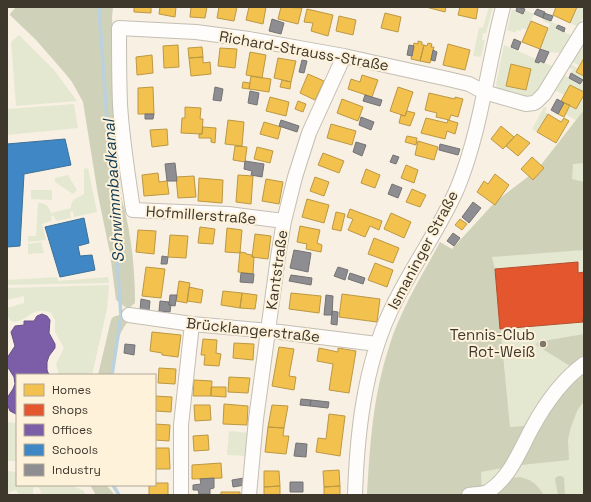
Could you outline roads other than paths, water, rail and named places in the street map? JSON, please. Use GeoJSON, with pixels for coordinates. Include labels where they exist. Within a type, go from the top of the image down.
{"type":"FeatureCollection","features":[{"type":"Feature","properties":{"kind":"street","name":"Ismaninger Straße"},"geometry":{"type":"LineString","coordinates":[[355,495],[357,459],[365,395],[377,344],[390,312],[437,228],[456,189],[471,151],[502,7]]}},
{"type":"Feature","properties":{"kind":"street","name":"Richard-Strauss-Straße"},"geometry":{"type":"LineString","coordinates":[[120,28],[196,32],[249,39],[344,56],[469,84],[484,92],[526,104],[537,101],[546,92],[584,29]]}},
{"type":"Feature","properties":{"kind":"street","name":"Hofmillerstraße"},"geometry":{"type":"LineString","coordinates":[[120,28],[120,105],[133,210],[228,214],[284,222]]}},
{"type":"Feature","properties":{"kind":"street","name":"Kantstraße"},"geometry":{"type":"LineString","coordinates":[[250,495],[256,419],[284,222],[295,177],[309,133],[344,56]]}},
{"type":"Feature","properties":{"kind":"street","name":"Brücklangerstraße"},"geometry":{"type":"LineString","coordinates":[[129,315],[192,324],[268,331],[377,344]]}},
{"type":"Feature","properties":{"kind":"street"},"geometry":{"type":"LineString","coordinates":[[181,495],[181,424],[192,324]]}},
{"type":"Feature","properties":{"kind":"street"},"geometry":{"type":"LineString","coordinates":[[469,495],[488,492],[506,474],[515,462],[538,417],[549,400],[569,377],[584,364]]}},
{"type":"Feature","properties":{"kind":"waterway","name":"Schwimmbadkanal"},"geometry":{"type":"LineString","coordinates":[[100,7],[121,316],[112,374]]}},
{"type":"Feature","properties":{"kind":"waterway","name":"Schwimmbadkanal"},"geometry":{"type":"LineString","coordinates":[[114,486],[119,495]]}},
{"type":"Feature","properties":{"kind":"place","name":"Tennis-Club Rot-Weiß"},"geometry":{"type":"Point","coordinates":[543,344]}}]}
